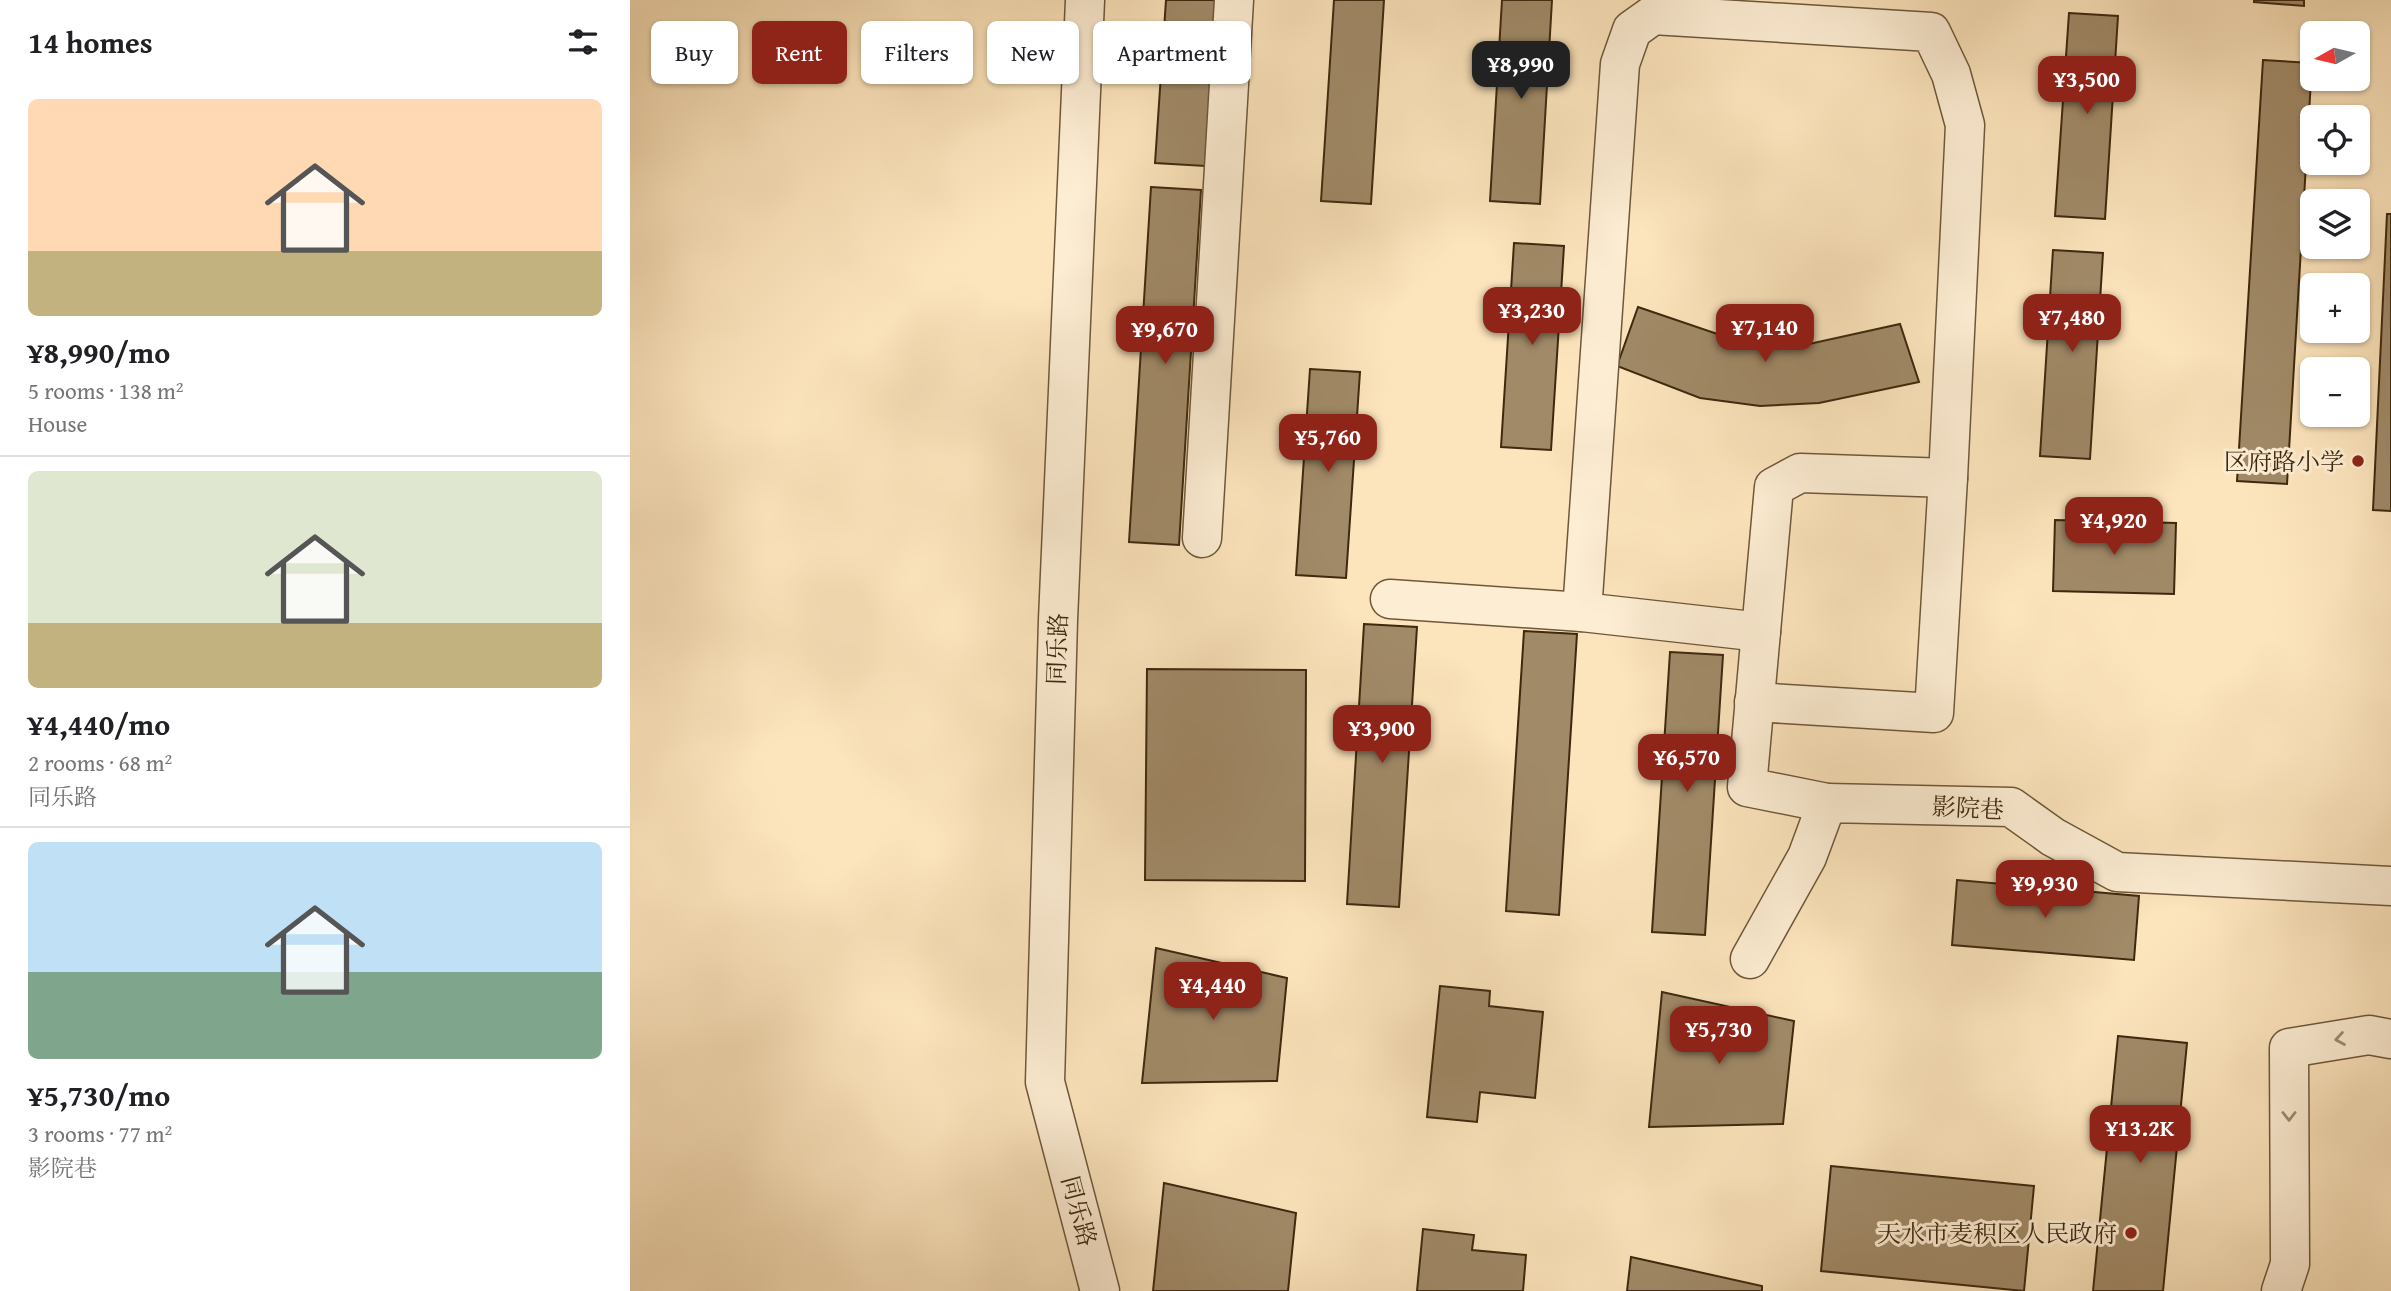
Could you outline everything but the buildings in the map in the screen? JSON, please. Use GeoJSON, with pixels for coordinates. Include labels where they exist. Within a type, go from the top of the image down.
{"type":"FeatureCollection","features":[{"type":"Feature","properties":{"kind":"street","name":"同乐路"},"geometry":{"type":"LineString","coordinates":[[1085,0],[1058,620],[1045,1082],[1100,1291]]}},
{"type":"Feature","properties":{"kind":"street"},"geometry":{"type":"LineString","coordinates":[[1202,538],[1234,0]]}},
{"type":"Feature","properties":{"kind":"street"},"geometry":{"type":"LineString","coordinates":[[1582,612],[1620,64],[1632,30],[1653,15],[1776,11],[1822,13],[1931,32],[1951,74],[1965,125],[1948,478],[1934,713],[1754,702],[1774,486],[1800,473],[1948,478]]}},
{"type":"Feature","properties":{"kind":"street"},"geometry":{"type":"LineString","coordinates":[[1390,599],[1582,612],[1761,632]]}},
{"type":"Feature","properties":{"kind":"street","name":"影院巷"},"geometry":{"type":"LineString","coordinates":[[1754,702],[1747,787],[1826,803],[2011,807],[2053,837],[2117,872],[2391,886]]}},
{"type":"Feature","properties":{"kind":"street"},"geometry":{"type":"LineString","coordinates":[[1750,959],[1807,857],[1826,803]]}},
{"type":"Feature","properties":{"kind":"street"},"geometry":{"type":"LineString","coordinates":[[2281,1291],[2290,1264],[2289,1048],[2370,1035],[2391,1039]]}},
{"type":"Feature","properties":{"kind":"place","name":"区府路小学"},"geometry":{"type":"Point","coordinates":[2358,461]}},
{"type":"Feature","properties":{"kind":"place","name":"天水市麦积区人民政府"},"geometry":{"type":"Point","coordinates":[2131,1233]}}]}
